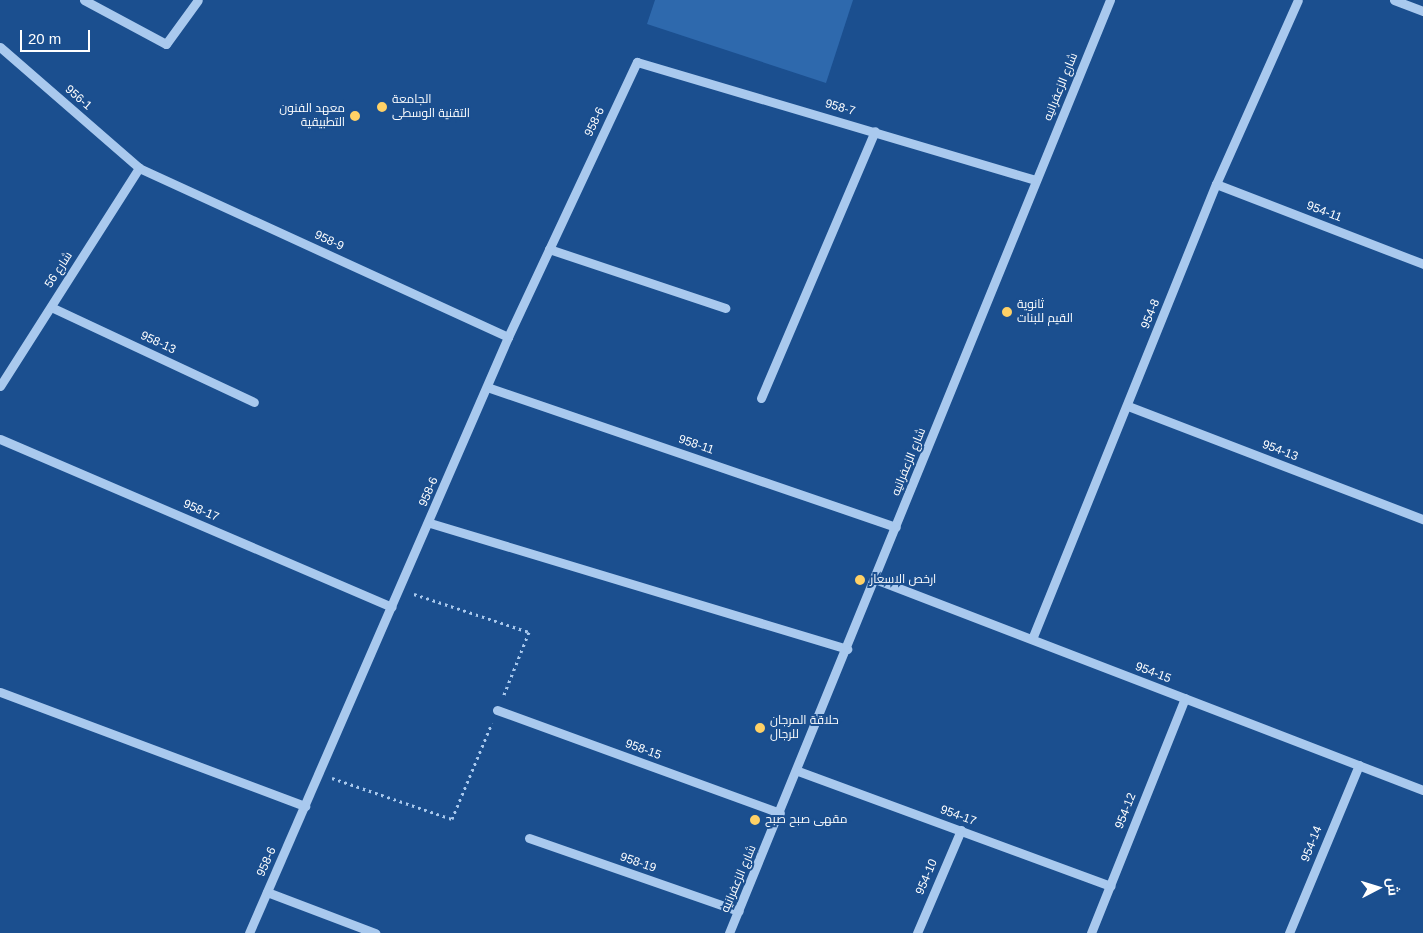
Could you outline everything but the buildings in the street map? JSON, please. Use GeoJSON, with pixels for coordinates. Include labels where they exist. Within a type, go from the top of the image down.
{"type":"FeatureCollection","features":[{"type":"Feature","properties":{"kind":"street"},"geometry":{"type":"LineString","coordinates":[[84,0],[166,44],[198,0]]}},
{"type":"Feature","properties":{"kind":"street","name":"شارع الزعفرانيه"},"geometry":{"type":"LineString","coordinates":[[729,933],[798,771],[1110,0]]}},
{"type":"Feature","properties":{"kind":"street","name":"954-8"},"geometry":{"type":"LineString","coordinates":[[1032,639],[1128,406],[1216,184],[1298,0]]}},
{"type":"Feature","properties":{"kind":"street"},"geometry":{"type":"LineString","coordinates":[[1394,0],[1423,11]]}},
{"type":"Feature","properties":{"kind":"street","name":"956-1"},"geometry":{"type":"LineString","coordinates":[[0,47],[139,168]]}},
{"type":"Feature","properties":{"kind":"street","name":"958-7"},"geometry":{"type":"LineString","coordinates":[[637,62],[1036,180]]}},
{"type":"Feature","properties":{"kind":"street","name":"958-6"},"geometry":{"type":"LineString","coordinates":[[249,933],[430,523],[508,337],[637,62]]}},
{"type":"Feature","properties":{"kind":"street"},"geometry":{"type":"LineString","coordinates":[[761,398],[875,131]]}},
{"type":"Feature","properties":{"kind":"street","name":"شارع 56"},"geometry":{"type":"LineString","coordinates":[[0,386],[139,168]]}},
{"type":"Feature","properties":{"kind":"street","name":"958-9"},"geometry":{"type":"LineString","coordinates":[[139,168],[508,337]]}},
{"type":"Feature","properties":{"kind":"street","name":"954-11"},"geometry":{"type":"LineString","coordinates":[[1216,184],[1423,264]]}},
{"type":"Feature","properties":{"kind":"street"},"geometry":{"type":"LineString","coordinates":[[549,249],[726,308]]}},
{"type":"Feature","properties":{"kind":"street","name":"958-13"},"geometry":{"type":"LineString","coordinates":[[51,307],[254,402]]}},
{"type":"Feature","properties":{"kind":"street","name":"958-11"},"geometry":{"type":"LineString","coordinates":[[487,387],[896,527]]}},
{"type":"Feature","properties":{"kind":"street","name":"954-13"},"geometry":{"type":"LineString","coordinates":[[1128,406],[1423,519]]}},
{"type":"Feature","properties":{"kind":"street","name":"958-17"},"geometry":{"type":"LineString","coordinates":[[0,439],[392,607]]}},
{"type":"Feature","properties":{"kind":"street"},"geometry":{"type":"LineString","coordinates":[[430,523],[847,649]]}},
{"type":"Feature","properties":{"kind":"street","name":"954-15"},"geometry":{"type":"LineString","coordinates":[[875,579],[1423,790]]}},
{"type":"Feature","properties":{"kind":"street"},"geometry":{"type":"LineString","coordinates":[[0,692],[305,806]]}},
{"type":"Feature","properties":{"kind":"street","name":"954-12"},"geometry":{"type":"LineString","coordinates":[[1091,933],[1185,698]]}},
{"type":"Feature","properties":{"kind":"street","name":"958-15"},"geometry":{"type":"LineString","coordinates":[[497,710],[780,813]]}},
{"type":"Feature","properties":{"kind":"street","name":"954-14"},"geometry":{"type":"LineString","coordinates":[[1289,933],[1358,765]]}},
{"type":"Feature","properties":{"kind":"street","name":"954-17"},"geometry":{"type":"LineString","coordinates":[[798,771],[1110,886]]}},
{"type":"Feature","properties":{"kind":"street","name":"954-10"},"geometry":{"type":"LineString","coordinates":[[917,933],[960,830]]}},
{"type":"Feature","properties":{"kind":"street","name":"958-19"},"geometry":{"type":"LineString","coordinates":[[529,838],[739,911]]}},
{"type":"Feature","properties":{"kind":"street"},"geometry":{"type":"LineString","coordinates":[[267,892],[375,933]]}},
{"type":"Feature","properties":{"kind":"path"},"geometry":{"type":"LineString","coordinates":[[320,773],[452,820],[529,632],[400,590]]}},
{"type":"Feature","properties":{"kind":"shaded area"},"geometry":{"type":"Polygon","coordinates":[[[655,0],[853,0],[826,83],[647,24],[655,0]]]}},
{"type":"Feature","properties":{"kind":"place","name":"الجامعة التقنية الوسطى"},"geometry":{"type":"Point","coordinates":[382,107]}},
{"type":"Feature","properties":{"kind":"place","name":"معهد الفنون التطبيقية"},"geometry":{"type":"Point","coordinates":[355,116]}},
{"type":"Feature","properties":{"kind":"place","name":"ثانوية القيم للبنات"},"geometry":{"type":"Point","coordinates":[1007,312]}},
{"type":"Feature","properties":{"kind":"place","name":"ارخص الاسعار"},"geometry":{"type":"Point","coordinates":[860,580]}},
{"type":"Feature","properties":{"kind":"place","name":"حلاقة المرجان للرجال"},"geometry":{"type":"Point","coordinates":[760,728]}},
{"type":"Feature","properties":{"kind":"place","name":"مقهى صبح صبح"},"geometry":{"type":"Point","coordinates":[755,820]}}]}
